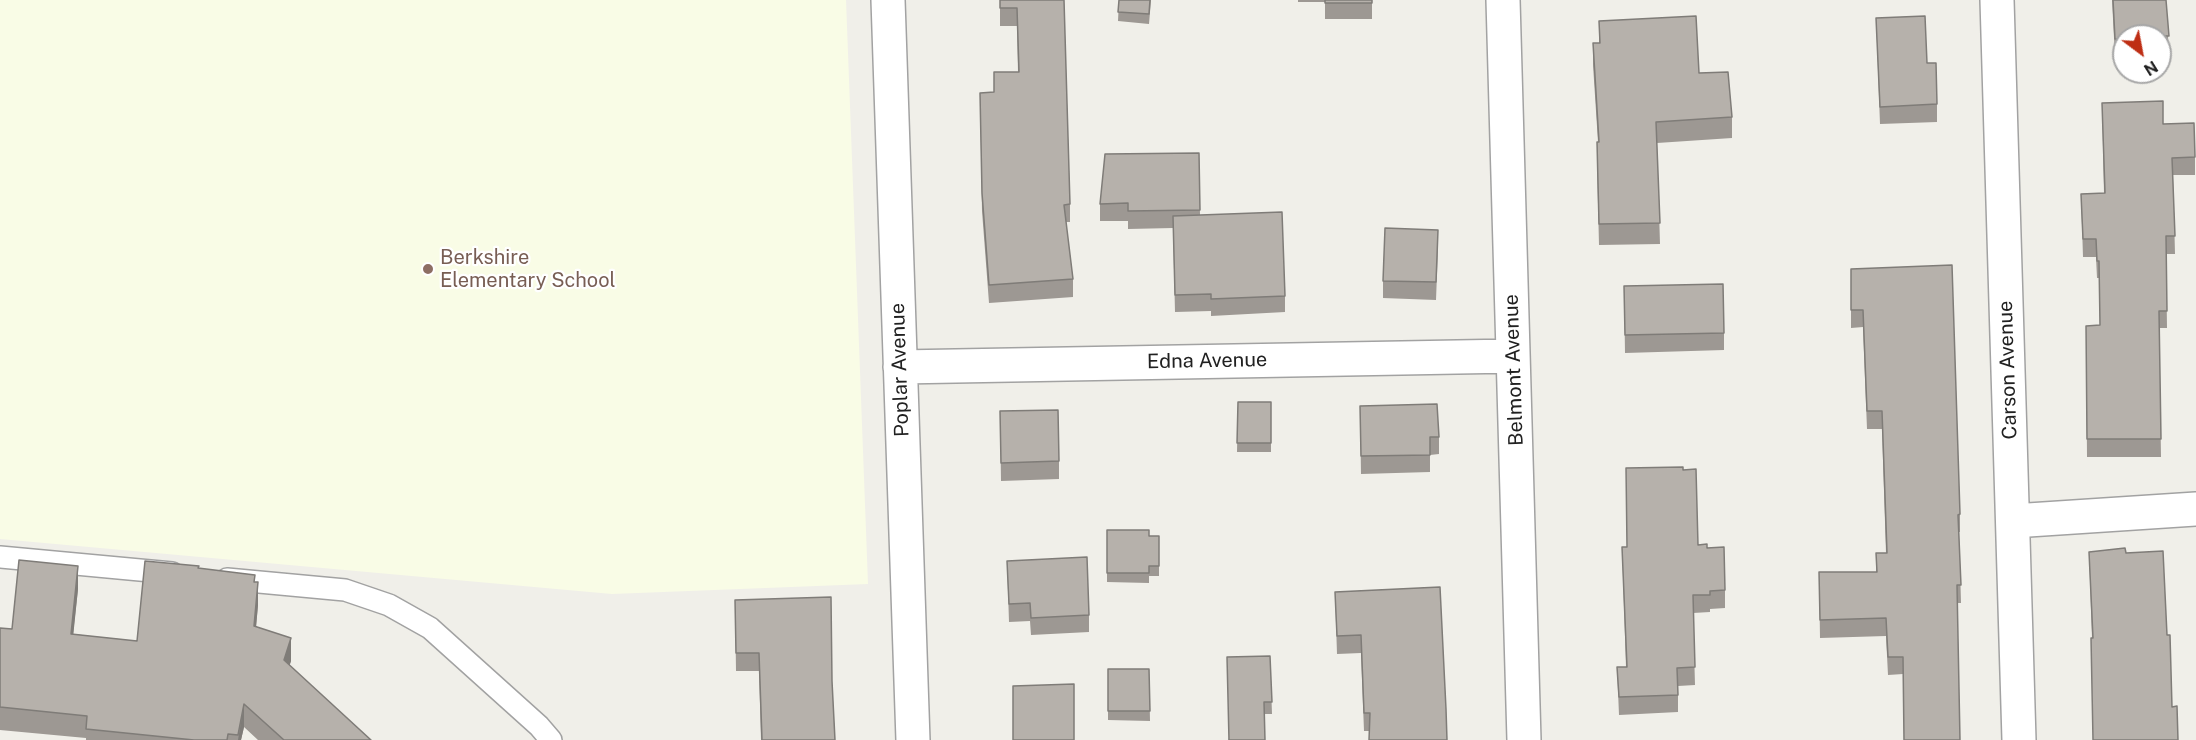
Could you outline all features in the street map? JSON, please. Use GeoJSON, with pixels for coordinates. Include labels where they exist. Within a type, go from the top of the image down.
{"type":"FeatureCollection","features":[{"type":"Feature","properties":{"kind":"street","name":"Poplar Avenue"},"geometry":{"type":"LineString","coordinates":[[888,0],[913,740]]}},
{"type":"Feature","properties":{"kind":"street","name":"Belmont Avenue"},"geometry":{"type":"LineString","coordinates":[[1503,0],[1524,740]]}},
{"type":"Feature","properties":{"kind":"street","name":"Carson Avenue"},"geometry":{"type":"LineString","coordinates":[[1997,0],[2019,740]]}},
{"type":"Feature","properties":{"kind":"street","name":"Edna Avenue"},"geometry":{"type":"LineString","coordinates":[[900,367],[1513,356]]}},
{"type":"Feature","properties":{"kind":"street"},"geometry":{"type":"LineString","coordinates":[[2013,521],[2196,509]]}},
{"type":"Feature","properties":{"kind":"lane"},"geometry":{"type":"LineString","coordinates":[[0,557],[345,590],[389,605],[430,628],[539,726],[551,740]]}},
{"type":"Feature","properties":{"kind":"shaded area","name":"Berkshire Elementary School"},"geometry":{"type":"Polygon","coordinates":[[[0,0],[846,0],[868,584],[612,594],[0,539],[0,0]]]}},
{"type":"Feature","properties":{"kind":"building"},"geometry":{"type":"Polygon","coordinates":[[[1000,0],[1064,0],[1070,204],[1064,205],[1073,279],[989,285],[982,193],[980,93],[994,92],[994,72],[1019,72],[1017,8],[1000,8],[1000,0]]]}},
{"type":"Feature","properties":{"kind":"building"},"geometry":{"type":"Polygon","coordinates":[[[1119,0],[1150,0],[1149,14],[1118,12],[1119,0]]]}},
{"type":"Feature","properties":{"kind":"building"},"geometry":{"type":"Polygon","coordinates":[[[1325,0],[1372,0],[1372,3],[1325,3],[1325,0]]]}},
{"type":"Feature","properties":{"kind":"building"},"geometry":{"type":"Polygon","coordinates":[[[2113,0],[2166,0],[2168,24],[2114,24],[2113,0]]]}},
{"type":"Feature","properties":{"kind":"building"},"geometry":{"type":"Polygon","coordinates":[[[1696,16],[1699,73],[1728,72],[1732,117],[1656,122],[1660,223],[1599,224],[1597,142],[1599,142],[1593,43],[1600,43],[1599,21],[1696,16]]]}},
{"type":"Feature","properties":{"kind":"building"},"geometry":{"type":"Polygon","coordinates":[[[1925,16],[1927,63],[1936,63],[1937,104],[1880,107],[1876,18],[1925,16]]]}},
{"type":"Feature","properties":{"kind":"building"},"geometry":{"type":"Polygon","coordinates":[[[2163,101],[2163,124],[2194,123],[2195,157],[2172,158],[2175,236],[2166,236],[2167,311],[2159,311],[2161,439],[2087,439],[2086,326],[2100,325],[2099,261],[2097,261],[2096,239],[2083,239],[2081,194],[2105,193],[2102,103],[2163,101]]]}},
{"type":"Feature","properties":{"kind":"building"},"geometry":{"type":"Polygon","coordinates":[[[1199,153],[1200,210],[1128,211],[1128,203],[1100,204],[1105,154],[1199,153]]]}},
{"type":"Feature","properties":{"kind":"building"},"geometry":{"type":"Polygon","coordinates":[[[1282,212],[1285,296],[1211,299],[1211,294],[1175,295],[1173,216],[1282,212]]]}},
{"type":"Feature","properties":{"kind":"building"},"geometry":{"type":"Polygon","coordinates":[[[1385,228],[1438,230],[1436,282],[1383,281],[1385,228]]]}},
{"type":"Feature","properties":{"kind":"building"},"geometry":{"type":"Polygon","coordinates":[[[1952,265],[1960,514],[1958,515],[1961,585],[1957,585],[1960,740],[1904,740],[1903,657],[1888,657],[1886,618],[1820,620],[1819,572],[1877,572],[1876,553],[1887,553],[1882,411],[1867,411],[1863,310],[1851,310],[1851,269],[1952,265]]]}},
{"type":"Feature","properties":{"kind":"building"},"geometry":{"type":"Polygon","coordinates":[[[1723,284],[1724,333],[1625,335],[1624,286],[1723,284]]]}},
{"type":"Feature","properties":{"kind":"building"},"geometry":{"type":"Polygon","coordinates":[[[1238,402],[1271,402],[1271,443],[1237,443],[1238,402]]]}},
{"type":"Feature","properties":{"kind":"building"},"geometry":{"type":"Polygon","coordinates":[[[1437,404],[1439,437],[1430,437],[1430,455],[1361,456],[1360,406],[1437,404]]]}},
{"type":"Feature","properties":{"kind":"building"},"geometry":{"type":"Polygon","coordinates":[[[1058,410],[1059,461],[1001,463],[1000,411],[1058,410]]]}},
{"type":"Feature","properties":{"kind":"building"},"geometry":{"type":"Polygon","coordinates":[[[1683,467],[1683,470],[1696,469],[1698,545],[1707,544],[1707,548],[1724,547],[1725,590],[1710,591],[1710,595],[1693,595],[1695,667],[1677,668],[1678,695],[1619,697],[1617,667],[1627,667],[1622,547],[1627,547],[1626,468],[1683,467]]]}},
{"type":"Feature","properties":{"kind":"building"},"geometry":{"type":"Polygon","coordinates":[[[1107,530],[1149,530],[1149,536],[1159,536],[1159,566],[1149,566],[1149,573],[1107,573],[1107,530]]]}},
{"type":"Feature","properties":{"kind":"building"},"geometry":{"type":"Polygon","coordinates":[[[2125,548],[2126,553],[2163,551],[2167,635],[2170,635],[2172,707],[2177,706],[2178,740],[2093,740],[2091,638],[2093,638],[2089,552],[2125,548]]]}},
{"type":"Feature","properties":{"kind":"building"},"geometry":{"type":"Polygon","coordinates":[[[1087,557],[1089,615],[1031,618],[1030,603],[1009,604],[1007,561],[1087,557]]]}},
{"type":"Feature","properties":{"kind":"building"},"geometry":{"type":"Polygon","coordinates":[[[19,560],[78,566],[71,634],[137,641],[145,561],[199,566],[198,568],[255,575],[254,582],[258,582],[254,626],[291,638],[284,660],[371,740],[284,740],[244,704],[238,735],[228,734],[227,740],[194,740],[86,729],[87,716],[0,707],[0,628],[12,629],[19,560]]]}},
{"type":"Feature","properties":{"kind":"building"},"geometry":{"type":"Polygon","coordinates":[[[1440,587],[1447,740],[1369,740],[1370,713],[1364,713],[1361,635],[1337,636],[1335,592],[1440,587]]]}},
{"type":"Feature","properties":{"kind":"building"},"geometry":{"type":"Polygon","coordinates":[[[831,597],[835,740],[762,740],[759,653],[736,653],[735,600],[831,597]]]}},
{"type":"Feature","properties":{"kind":"building"},"geometry":{"type":"Polygon","coordinates":[[[1270,656],[1272,702],[1264,702],[1265,740],[1229,740],[1227,657],[1270,656]]]}},
{"type":"Feature","properties":{"kind":"building"},"geometry":{"type":"Polygon","coordinates":[[[1108,669],[1149,669],[1150,711],[1108,711],[1108,669]]]}},
{"type":"Feature","properties":{"kind":"building"},"geometry":{"type":"Polygon","coordinates":[[[1074,684],[1074,740],[1013,740],[1013,686],[1074,684]]]}},
{"type":"Feature","properties":{"kind":"place","name":"Berkshire Elementary School"},"geometry":{"type":"Point","coordinates":[428,269]}}]}
